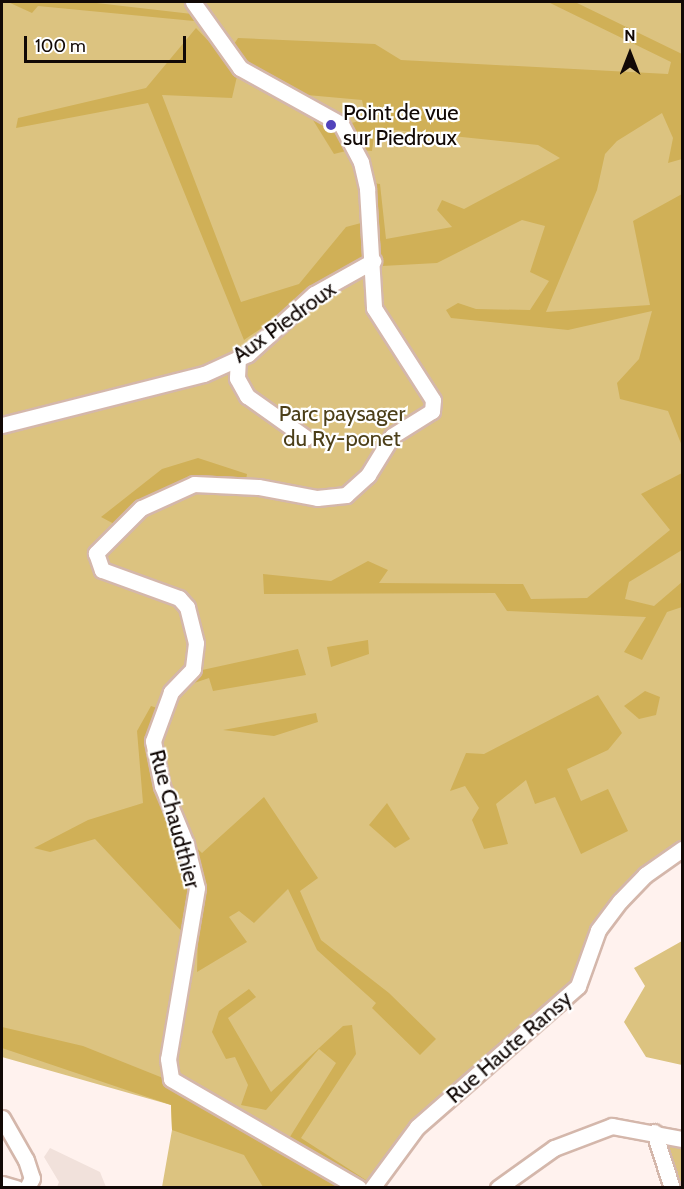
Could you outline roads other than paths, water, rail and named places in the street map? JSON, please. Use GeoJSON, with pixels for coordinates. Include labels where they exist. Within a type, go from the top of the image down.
{"type":"FeatureCollection","features":[{"type":"Feature","properties":{"kind":"street"},"geometry":{"type":"LineString","coordinates":[[193,2],[240,68],[341,124],[361,162],[372,261]]}},
{"type":"Feature","properties":{"kind":"street","name":"Rue Chaudthier"},"geometry":{"type":"LineString","coordinates":[[358,1188],[171,1079],[168,1059],[197,888],[186,844],[162,786],[153,741],[171,692],[193,669],[196,643],[187,607],[179,598],[102,570],[96,553],[141,508],[194,484],[258,487],[317,498],[334,498],[358,487],[392,436],[428,415],[433,406],[430,393],[381,326],[374,308],[372,261]]}},
{"type":"Feature","properties":{"kind":"street","name":"Aux Piedroux"},"geometry":{"type":"LineString","coordinates":[[2,425],[204,374],[238,358],[314,294],[372,261]]}},
{"type":"Feature","properties":{"kind":"street"},"geometry":{"type":"LineString","coordinates":[[238,358],[237,378],[247,396],[306,438]]}},
{"type":"Feature","properties":{"kind":"street","name":"Rue Haute Ransy"},"geometry":{"type":"LineString","coordinates":[[372,1188],[417,1127],[578,986],[598,930],[620,901],[645,875],[682,849]]}},
{"type":"Feature","properties":{"kind":"street"},"geometry":{"type":"LineString","coordinates":[[2,1118],[26,1160],[32,1178],[27,1188]]}},
{"type":"Feature","properties":{"kind":"street"},"geometry":{"type":"LineString","coordinates":[[498,1188],[516,1181],[554,1148],[612,1126],[682,1139]]}},
{"type":"Feature","properties":{"kind":"street"},"geometry":{"type":"LineString","coordinates":[[654,1132],[672,1188]]}},
{"type":"Feature","properties":{"kind":"street"},"geometry":{"type":"LineString","coordinates":[[2,1184],[16,1188]]}},
{"type":"Feature","properties":{"kind":"place","name":"Point de vue sur Piedroux"},"geometry":{"type":"Point","coordinates":[331,125]}},
{"type":"Feature","properties":{"kind":"park label","name":"Parc paysager du Ry-ponet"},"geometry":{"type":"Point","coordinates":[342,426]}}]}
